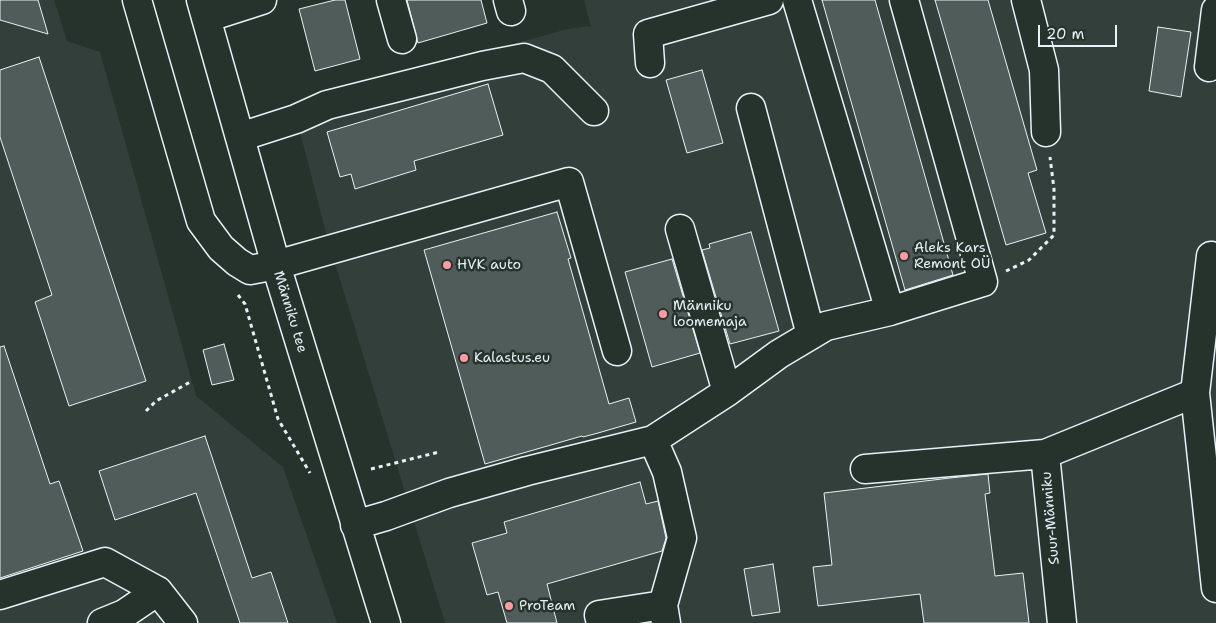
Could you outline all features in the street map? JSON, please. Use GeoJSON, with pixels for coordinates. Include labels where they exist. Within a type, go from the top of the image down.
{"type":"FeatureCollection","features":[{"type":"Feature","properties":{"kind":"street"},"geometry":{"type":"LineString","coordinates":[[136,0],[201,221],[221,248],[231,257],[250,270],[276,265],[569,182],[618,351]]}},
{"type":"Feature","properties":{"kind":"street"},"geometry":{"type":"LineString","coordinates":[[204,9],[262,0]]}},
{"type":"Feature","properties":{"kind":"street"},"geometry":{"type":"LineString","coordinates":[[391,0],[402,39]]}},
{"type":"Feature","properties":{"kind":"street"},"geometry":{"type":"LineString","coordinates":[[650,62],[648,34],[769,0]]}},
{"type":"Feature","properties":{"kind":"street"},"geometry":{"type":"LineString","coordinates":[[797,0],[890,311]]}},
{"type":"Feature","properties":{"kind":"street"},"geometry":{"type":"LineString","coordinates":[[355,525],[449,493],[527,471],[653,440],[726,392],[779,354],[826,326],[890,311],[983,282],[904,0]]}},
{"type":"Feature","properties":{"kind":"street"},"geometry":{"type":"LineString","coordinates":[[1026,0],[1044,70],[1046,132]]}},
{"type":"Feature","properties":{"kind":"street","name":"Männiku tee"},"geometry":{"type":"LineString","coordinates":[[204,9],[276,265],[386,623]]}},
{"type":"Feature","properties":{"kind":"street"},"geometry":{"type":"LineString","coordinates":[[1209,67],[1216,10]]}},
{"type":"Feature","properties":{"kind":"street"},"geometry":{"type":"LineString","coordinates":[[240,137],[296,119],[327,105],[482,66],[524,58],[552,69],[594,111]]}},
{"type":"Feature","properties":{"kind":"street"},"geometry":{"type":"LineString","coordinates":[[751,108],[811,336]]}},
{"type":"Feature","properties":{"kind":"street"},"geometry":{"type":"LineString","coordinates":[[680,229],[726,392]]}},
{"type":"Feature","properties":{"kind":"street"},"geometry":{"type":"LineString","coordinates":[[1211,256],[1194,393],[1216,588]]}},
{"type":"Feature","properties":{"kind":"street","name":"Suur-Männiku"},"geometry":{"type":"LineString","coordinates":[[1062,623],[1045,454],[1194,393]]}},
{"type":"Feature","properties":{"kind":"street"},"geometry":{"type":"LineString","coordinates":[[601,623],[599,615],[664,614],[682,538],[667,472],[653,440]]}},
{"type":"Feature","properties":{"kind":"street"},"geometry":{"type":"LineString","coordinates":[[865,469],[1045,454]]}},
{"type":"Feature","properties":{"kind":"street"},"geometry":{"type":"LineString","coordinates":[[0,595],[105,562],[158,591],[183,623]]}},
{"type":"Feature","properties":{"kind":"street"},"geometry":{"type":"LineString","coordinates":[[102,623],[124,614],[158,591]]}},
{"type":"Feature","properties":{"kind":"path"},"geometry":{"type":"LineString","coordinates":[[983,282],[1029,260],[1054,235],[1054,189],[1046,132]]}},
{"type":"Feature","properties":{"kind":"path"},"geometry":{"type":"LineString","coordinates":[[231,257],[226,277],[245,304],[278,419],[311,474]]}},
{"type":"Feature","properties":{"kind":"path"},"geometry":{"type":"LineString","coordinates":[[146,411],[156,402],[192,381]]}},
{"type":"Feature","properties":{"kind":"path"},"geometry":{"type":"LineString","coordinates":[[371,469],[439,452]]}},
{"type":"Feature","properties":{"kind":"shaded area"},"geometry":{"type":"Polygon","coordinates":[[[0,0],[54,0],[67,41],[100,52],[196,396],[283,467],[337,623],[0,623],[0,0]]]}},
{"type":"Feature","properties":{"kind":"shaded area"},"geometry":{"type":"Polygon","coordinates":[[[584,0],[1216,0],[1216,623],[445,623],[327,237],[293,104],[568,29],[591,26],[584,0]]]}},
{"type":"Feature","properties":{"kind":"building"},"geometry":{"type":"Polygon","coordinates":[[[0,0],[38,0],[48,34],[0,20],[0,0]]]}},
{"type":"Feature","properties":{"kind":"building"},"geometry":{"type":"Polygon","coordinates":[[[335,0],[345,0],[360,59],[315,71],[299,9],[335,0]]]}},
{"type":"Feature","properties":{"kind":"building"},"geometry":{"type":"Polygon","coordinates":[[[407,0],[481,0],[487,23],[418,43],[407,0]]]}},
{"type":"Feature","properties":{"kind":"building"},"geometry":{"type":"Polygon","coordinates":[[[822,0],[875,0],[953,275],[905,290],[822,0]]]}},
{"type":"Feature","properties":{"kind":"building"},"geometry":{"type":"Polygon","coordinates":[[[935,0],[988,0],[1037,170],[1028,173],[1046,233],[1006,245],[935,0]]]}},
{"type":"Feature","properties":{"kind":"building"},"geometry":{"type":"Polygon","coordinates":[[[1158,27],[1191,32],[1181,97],[1149,91],[1158,27]]]}},
{"type":"Feature","properties":{"kind":"building"},"geometry":{"type":"Polygon","coordinates":[[[39,57],[146,381],[69,406],[35,302],[52,295],[0,137],[0,70],[39,57]]]}},
{"type":"Feature","properties":{"kind":"building"},"geometry":{"type":"Polygon","coordinates":[[[702,70],[723,143],[687,153],[666,80],[702,70]]]}},
{"type":"Feature","properties":{"kind":"building"},"geometry":{"type":"Polygon","coordinates":[[[488,84],[503,135],[414,161],[416,170],[355,189],[351,174],[340,177],[327,132],[488,84]]]}},
{"type":"Feature","properties":{"kind":"building"},"geometry":{"type":"Polygon","coordinates":[[[557,212],[571,258],[568,259],[609,404],[629,398],[636,422],[485,464],[424,250],[557,212]]]}},
{"type":"Feature","properties":{"kind":"building"},"geometry":{"type":"Polygon","coordinates":[[[751,232],[779,331],[730,344],[702,250],[710,248],[709,244],[751,232]]]}},
{"type":"Feature","properties":{"kind":"building","name":"Männiku loomemaja"},"geometry":{"type":"Polygon","coordinates":[[[672,259],[700,353],[652,367],[625,272],[672,259]]]}},
{"type":"Feature","properties":{"kind":"building"},"geometry":{"type":"Polygon","coordinates":[[[224,344],[234,380],[212,385],[203,350],[224,344]]]}},
{"type":"Feature","properties":{"kind":"building"},"geometry":{"type":"Polygon","coordinates":[[[4,346],[50,484],[59,481],[83,551],[0,578],[0,347],[4,346]]]}},
{"type":"Feature","properties":{"kind":"building"},"geometry":{"type":"Polygon","coordinates":[[[205,436],[252,578],[271,572],[288,623],[240,623],[196,493],[115,520],[99,471],[205,436]]]}},
{"type":"Feature","properties":{"kind":"building"},"geometry":{"type":"Polygon","coordinates":[[[988,474],[990,493],[985,494],[995,576],[1023,573],[1029,623],[924,623],[920,594],[818,606],[813,567],[832,565],[824,493],[988,474]]]}},
{"type":"Feature","properties":{"kind":"building"},"geometry":{"type":"Polygon","coordinates":[[[640,482],[646,504],[658,501],[666,538],[662,551],[547,584],[557,623],[507,623],[498,592],[487,595],[472,543],[507,533],[504,522],[640,482]]]}},
{"type":"Feature","properties":{"kind":"building"},"geometry":{"type":"Polygon","coordinates":[[[773,564],[780,612],[752,616],[744,569],[773,564]]]}},
{"type":"Feature","properties":{"kind":"place","name":"Aleks Kars Remont OÜ"},"geometry":{"type":"Point","coordinates":[904,256]}},
{"type":"Feature","properties":{"kind":"place","name":"HVK auto"},"geometry":{"type":"Point","coordinates":[447,265]}},
{"type":"Feature","properties":{"kind":"place","name":"Männiku loomemaja"},"geometry":{"type":"Point","coordinates":[663,314]}},
{"type":"Feature","properties":{"kind":"place","name":"Kalastus.eu"},"geometry":{"type":"Point","coordinates":[464,358]}},
{"type":"Feature","properties":{"kind":"place","name":"ProTeam"},"geometry":{"type":"Point","coordinates":[509,606]}}]}
